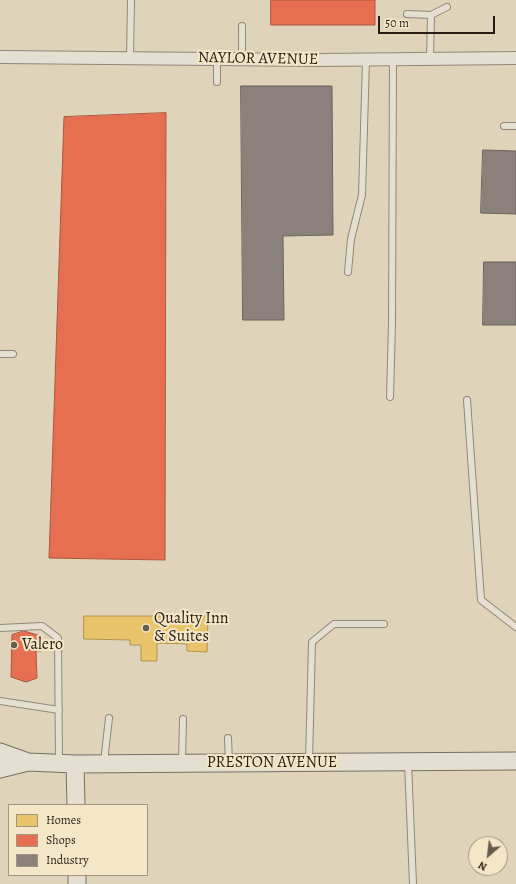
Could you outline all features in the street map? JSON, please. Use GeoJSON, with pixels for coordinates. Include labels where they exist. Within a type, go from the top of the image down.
{"type":"FeatureCollection","features":[{"type":"Feature","properties":{"kind":"street","name":"NAYLOR AVENUE"},"geometry":{"type":"LineString","coordinates":[[0,57],[366,60],[516,58]]}},
{"type":"Feature","properties":{"kind":"street"},"geometry":{"type":"LineString","coordinates":[[0,752],[28,762]]}},
{"type":"Feature","properties":{"kind":"street","name":"PRESTON AVENUE"},"geometry":{"type":"LineString","coordinates":[[28,762],[104,764],[516,761]]}},
{"type":"Feature","properties":{"kind":"street"},"geometry":{"type":"LineString","coordinates":[[0,769],[28,762]]}},
{"type":"Feature","properties":{"kind":"street"},"geometry":{"type":"LineString","coordinates":[[67,763],[76,804]]}},
{"type":"Feature","properties":{"kind":"lane"},"geometry":{"type":"LineString","coordinates":[[130,58],[131,0]]}},
{"type":"Feature","properties":{"kind":"lane"},"geometry":{"type":"LineString","coordinates":[[407,14],[431,15],[447,7]]}},
{"type":"Feature","properties":{"kind":"lane"},"geometry":{"type":"LineString","coordinates":[[430,59],[431,15]]}},
{"type":"Feature","properties":{"kind":"lane"},"geometry":{"type":"LineString","coordinates":[[242,26],[242,59]]}},
{"type":"Feature","properties":{"kind":"lane"},"geometry":{"type":"LineString","coordinates":[[217,59],[217,82]]}},
{"type":"Feature","properties":{"kind":"lane"},"geometry":{"type":"LineString","coordinates":[[348,272],[351,239],[362,195],[366,60]]}},
{"type":"Feature","properties":{"kind":"lane"},"geometry":{"type":"LineString","coordinates":[[390,397],[392,324],[393,60]]}},
{"type":"Feature","properties":{"kind":"lane"},"geometry":{"type":"LineString","coordinates":[[504,126],[516,126]]}},
{"type":"Feature","properties":{"kind":"lane"},"geometry":{"type":"LineString","coordinates":[[0,354],[13,354]]}},
{"type":"Feature","properties":{"kind":"lane"},"geometry":{"type":"LineString","coordinates":[[467,400],[481,600],[516,627]]}},
{"type":"Feature","properties":{"kind":"lane"},"geometry":{"type":"LineString","coordinates":[[309,762],[312,642],[334,624],[384,624]]}},
{"type":"Feature","properties":{"kind":"lane"},"geometry":{"type":"LineString","coordinates":[[0,628],[42,626],[58,638],[59,710],[67,763]]}},
{"type":"Feature","properties":{"kind":"lane"},"geometry":{"type":"LineString","coordinates":[[0,701],[59,710]]}},
{"type":"Feature","properties":{"kind":"lane"},"geometry":{"type":"LineString","coordinates":[[104,764],[109,718]]}},
{"type":"Feature","properties":{"kind":"lane"},"geometry":{"type":"LineString","coordinates":[[182,763],[183,719]]}},
{"type":"Feature","properties":{"kind":"lane"},"geometry":{"type":"LineString","coordinates":[[228,738],[229,763]]}},
{"type":"Feature","properties":{"kind":"lane"},"geometry":{"type":"LineString","coordinates":[[408,762],[413,884]]}},
{"type":"Feature","properties":{"kind":"building: Homes","name":"Quality Inn & Suites"},"geometry":{"type":"Polygon","coordinates":[[[84,616],[208,616],[207,652],[187,651],[187,644],[157,643],[157,661],[141,661],[141,645],[130,645],[130,640],[84,639],[84,616]]]}},
{"type":"Feature","properties":{"kind":"building: Shops"},"geometry":{"type":"Polygon","coordinates":[[[271,0],[375,0],[375,25],[271,25],[271,0]]]}},
{"type":"Feature","properties":{"kind":"building: Shops"},"geometry":{"type":"Polygon","coordinates":[[[166,113],[165,560],[49,558],[64,117],[166,113]]]}},
{"type":"Feature","properties":{"kind":"building: Shops"},"geometry":{"type":"Polygon","coordinates":[[[24,631],[41,636],[41,651],[36,651],[37,678],[26,682],[11,677],[12,635],[24,631]]]}},
{"type":"Feature","properties":{"kind":"building: Industry"},"geometry":{"type":"Polygon","coordinates":[[[241,86],[332,86],[333,235],[283,236],[284,320],[243,320],[241,86]]]}},
{"type":"Feature","properties":{"kind":"building: Industry"},"geometry":{"type":"Polygon","coordinates":[[[483,150],[516,151],[516,214],[481,213],[483,150]]]}},
{"type":"Feature","properties":{"kind":"building: Industry"},"geometry":{"type":"Polygon","coordinates":[[[484,262],[516,262],[516,325],[483,325],[484,262]]]}},
{"type":"Feature","properties":{"kind":"place","name":"Quality Inn & Suites"},"geometry":{"type":"Point","coordinates":[146,628]}},
{"type":"Feature","properties":{"kind":"place","name":"Valero"},"geometry":{"type":"Point","coordinates":[14,645]}}]}
